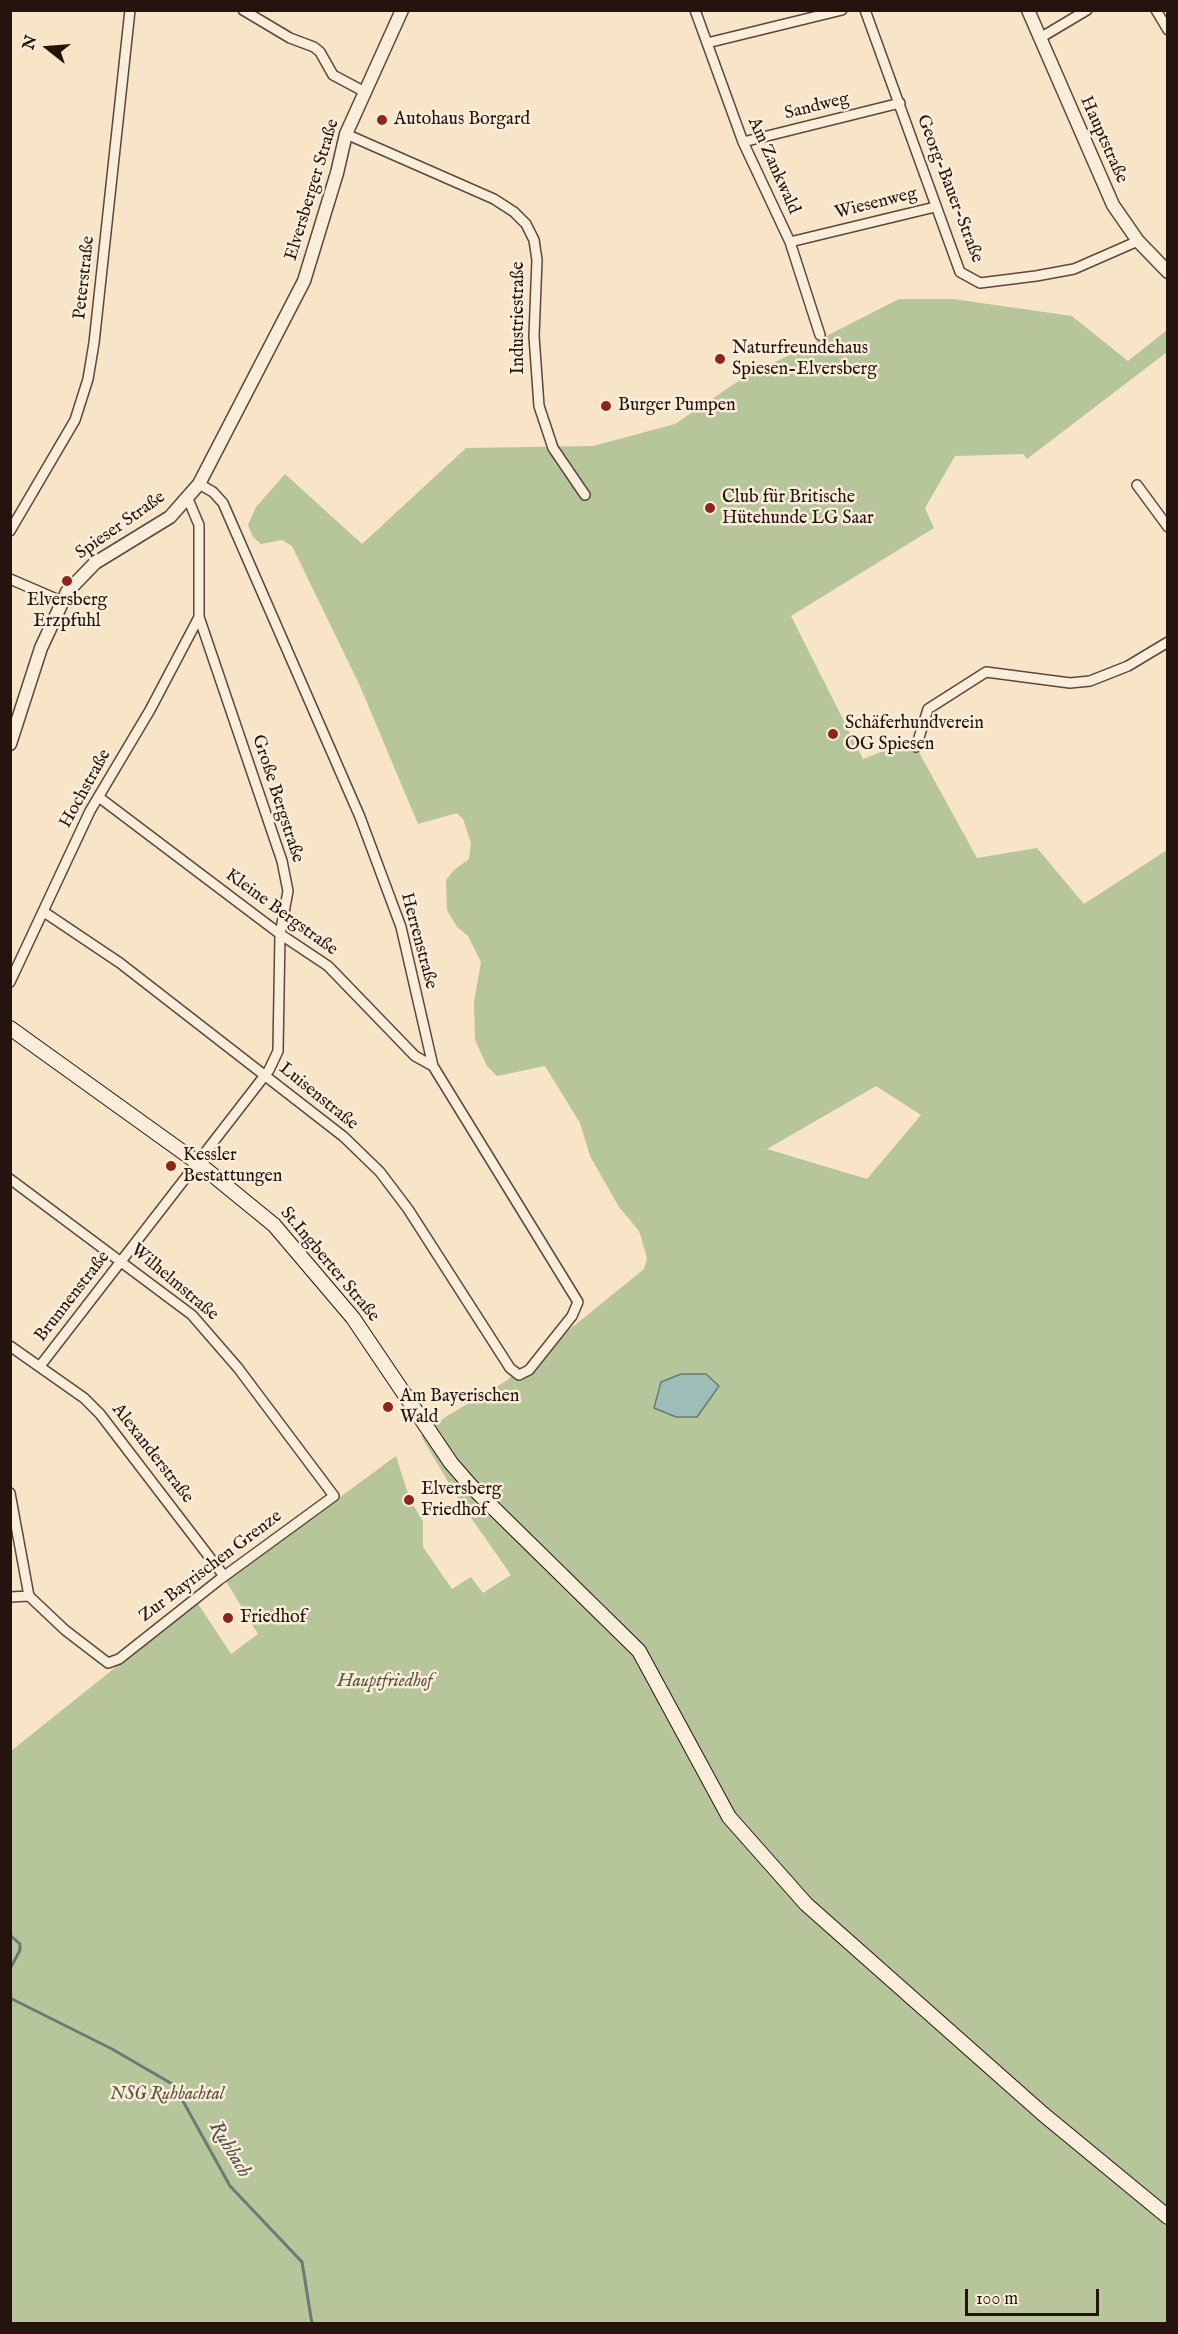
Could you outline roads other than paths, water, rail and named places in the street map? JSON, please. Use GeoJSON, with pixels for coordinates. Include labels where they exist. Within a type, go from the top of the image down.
{"type":"FeatureCollection","features":[{"type":"Feature","properties":{"kind":"main road","name":"St.Ingberter Straße"},"geometry":{"type":"LineString","coordinates":[[10,1028],[198,1163],[252,1205],[298,1251],[369,1340],[442,1451],[471,1486],[639,1651],[729,1817],[806,1904],[1043,2114],[1167,2217]]}},
{"type":"Feature","properties":{"kind":"street","name":"Peterstraße"},"geometry":{"type":"LineString","coordinates":[[10,531],[75,420],[88,379],[94,343],[130,10]]}},
{"type":"Feature","properties":{"kind":"street"},"geometry":{"type":"LineString","coordinates":[[243,10],[290,38],[314,47],[320,52],[333,75],[365,92]]}},
{"type":"Feature","properties":{"kind":"street","name":"Elversberger Straße"},"geometry":{"type":"LineString","coordinates":[[304,281],[337,173],[346,134],[402,10]]}},
{"type":"Feature","properties":{"kind":"street","name":"Am Zankwald"},"geometry":{"type":"LineString","coordinates":[[694,10],[743,142],[789,242],[820,335]]}},
{"type":"Feature","properties":{"kind":"street"},"geometry":{"type":"LineString","coordinates":[[707,43],[842,10]]}},
{"type":"Feature","properties":{"kind":"street","name":"Georg-Bauer-Straße"},"geometry":{"type":"LineString","coordinates":[[865,10],[960,272],[980,282],[1074,269],[1138,241]]}},
{"type":"Feature","properties":{"kind":"street","name":"Hauptstraße"},"geometry":{"type":"LineString","coordinates":[[1028,10],[1101,183],[1138,241],[1167,272]]}},
{"type":"Feature","properties":{"kind":"street"},"geometry":{"type":"LineString","coordinates":[[1040,38],[1087,10]]}},
{"type":"Feature","properties":{"kind":"street"},"geometry":{"type":"LineString","coordinates":[[1156,10],[1167,30]]}},
{"type":"Feature","properties":{"kind":"street","name":"Sandweg"},"geometry":{"type":"LineString","coordinates":[[743,142],[900,103]]}},
{"type":"Feature","properties":{"kind":"street","name":"Industriestraße"},"geometry":{"type":"LineString","coordinates":[[346,134],[494,199],[514,212],[526,224],[534,240],[537,260],[534,336],[539,406],[552,448],[585,495]]}},
{"type":"Feature","properties":{"kind":"street","name":"Wiesenweg"},"geometry":{"type":"LineString","coordinates":[[789,242],[935,207]]}},
{"type":"Feature","properties":{"kind":"street","name":"Spieser Straße"},"geometry":{"type":"LineString","coordinates":[[10,744],[41,648],[61,601],[75,581],[95,563],[170,517],[188,499],[199,484],[304,281]]}},
{"type":"Feature","properties":{"kind":"street","name":"Herrenstraße"},"geometry":{"type":"LineString","coordinates":[[199,484],[213,492],[223,503],[360,817],[401,927],[433,1066],[578,1302],[572,1316],[529,1370],[519,1375],[510,1368]]}},
{"type":"Feature","properties":{"kind":"street"},"geometry":{"type":"LineString","coordinates":[[1137,485],[1167,527]]}},
{"type":"Feature","properties":{"kind":"street","name":"Große Bergstraße"},"geometry":{"type":"LineString","coordinates":[[188,499],[199,525],[200,617],[282,861],[288,891],[280,934],[278,1051],[265,1076],[198,1163]]}},
{"type":"Feature","properties":{"kind":"street"},"geometry":{"type":"LineString","coordinates":[[10,579],[61,601]]}},
{"type":"Feature","properties":{"kind":"street","name":"Hochstraße"},"geometry":{"type":"LineString","coordinates":[[10,982],[90,811],[100,798],[150,710],[200,617]]}},
{"type":"Feature","properties":{"kind":"street"},"geometry":{"type":"LineString","coordinates":[[916,747],[928,709],[987,672],[1070,683],[1090,681],[1128,666],[1167,642]]}},
{"type":"Feature","properties":{"kind":"street","name":"Kleine Bergstraße"},"geometry":{"type":"LineString","coordinates":[[100,798],[280,934],[328,966],[415,1056],[433,1066]]}},
{"type":"Feature","properties":{"kind":"street","name":"Luisenstraße"},"geometry":{"type":"LineString","coordinates":[[44,912],[120,963],[344,1137],[380,1172],[408,1209],[510,1368]]}},
{"type":"Feature","properties":{"kind":"street","name":"Brunnenstraße"},"geometry":{"type":"LineString","coordinates":[[40,1366],[198,1163]]}},
{"type":"Feature","properties":{"kind":"street","name":"Wilhelmstraße"},"geometry":{"type":"LineString","coordinates":[[10,1179],[122,1260],[192,1315],[213,1337],[334,1496]]}},
{"type":"Feature","properties":{"kind":"street","name":"Alexanderstraße"},"geometry":{"type":"LineString","coordinates":[[10,1346],[84,1398],[100,1414],[224,1576]]}},
{"type":"Feature","properties":{"kind":"street"},"geometry":{"type":"LineString","coordinates":[[10,1493],[28,1596],[10,1597]]}},
{"type":"Feature","properties":{"kind":"street","name":"Zur Bayrischen Grenze"},"geometry":{"type":"LineString","coordinates":[[28,1596],[65,1630],[108,1663],[119,1659],[224,1576],[334,1496]]}},
{"type":"Feature","properties":{"kind":"water"},"geometry":{"type":"Polygon","coordinates":[[[681,1374],[706,1374],[719,1386],[697,1417],[676,1417],[654,1408],[661,1382],[681,1374]]]}},
{"type":"Feature","properties":{"kind":"waterway"},"geometry":{"type":"LineString","coordinates":[[10,1935],[20,1944],[20,1950],[10,1969]]}},
{"type":"Feature","properties":{"kind":"waterway","name":"Ruhbach"},"geometry":{"type":"LineString","coordinates":[[10,1998],[112,2049],[174,2085],[230,2186],[302,2262],[312,2324]]}},
{"type":"Feature","properties":{"kind":"place","name":"Autohaus Borgard"},"geometry":{"type":"Point","coordinates":[382,120]}},
{"type":"Feature","properties":{"kind":"place","name":"Naturfreundehaus Spiesen-Elversberg"},"geometry":{"type":"Point","coordinates":[720,359]}},
{"type":"Feature","properties":{"kind":"place","name":"Burger Pumpen"},"geometry":{"type":"Point","coordinates":[606,406]}},
{"type":"Feature","properties":{"kind":"place","name":"Club für Britische Hütehunde LG Saar"},"geometry":{"type":"Point","coordinates":[710,508]}},
{"type":"Feature","properties":{"kind":"place","name":"Elversberg Erzpfuhl"},"geometry":{"type":"Point","coordinates":[67,581]}},
{"type":"Feature","properties":{"kind":"place","name":"Schäferhundverein OG Spiesen"},"geometry":{"type":"Point","coordinates":[833,734]}},
{"type":"Feature","properties":{"kind":"place","name":"Kessler Bestattungen"},"geometry":{"type":"Point","coordinates":[171,1166]}},
{"type":"Feature","properties":{"kind":"place","name":"Am Bayerischen Wald"},"geometry":{"type":"Point","coordinates":[388,1407]}},
{"type":"Feature","properties":{"kind":"place","name":"Elversberg Friedhof"},"geometry":{"type":"Point","coordinates":[409,1500]}},
{"type":"Feature","properties":{"kind":"place","name":"Friedhof"},"geometry":{"type":"Point","coordinates":[228,1618]}},
{"type":"Feature","properties":{"kind":"park label","name":"Hauptfriedhof"},"geometry":{"type":"Point","coordinates":[385,1682]}},
{"type":"Feature","properties":{"kind":"park label","name":"NSG Ruhbachtal"},"geometry":{"type":"Point","coordinates":[167,2095]}}]}
